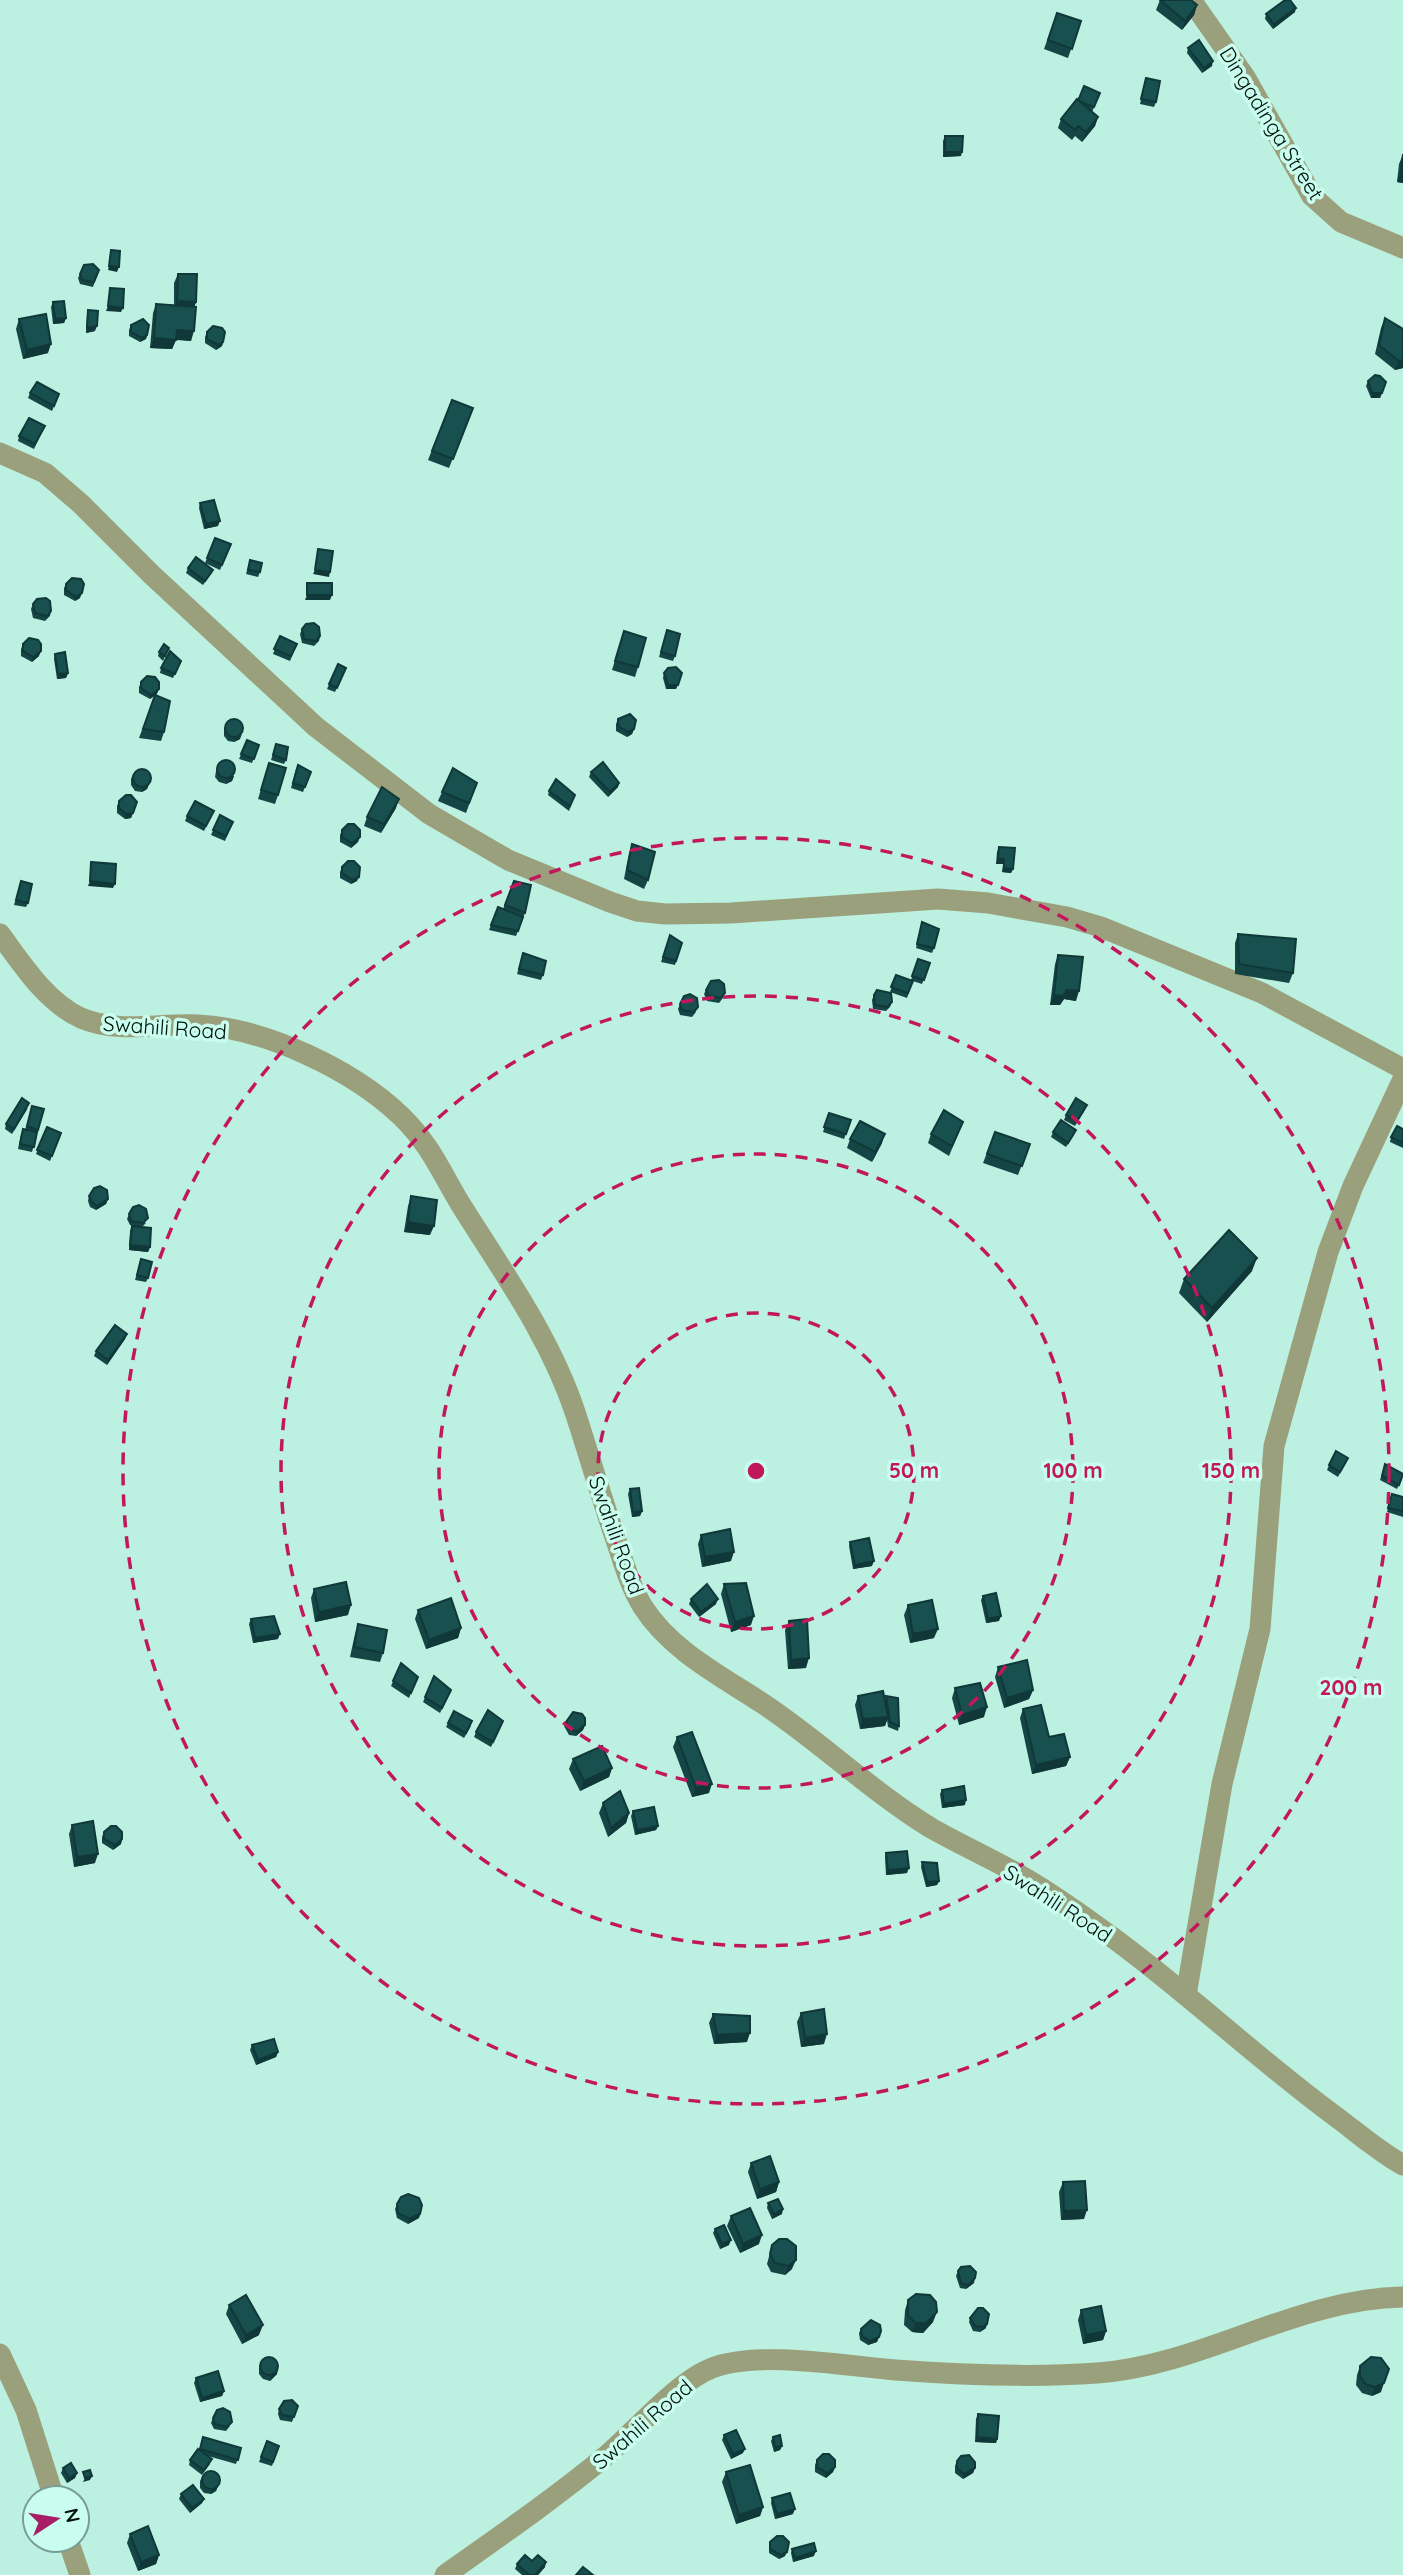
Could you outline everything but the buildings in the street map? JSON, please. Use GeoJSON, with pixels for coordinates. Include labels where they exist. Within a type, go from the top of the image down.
{"type":"FeatureCollection","features":[{"type":"Feature","properties":{"kind":"street","name":"Dingadinga Street"},"geometry":{"type":"LineString","coordinates":[[1191,0],[1245,77],[1312,195],[1341,222],[1403,248]]}},
{"type":"Feature","properties":{"kind":"street"},"geometry":{"type":"LineString","coordinates":[[0,453],[45,473],[81,504],[152,575],[316,727],[354,758],[429,814],[508,860],[619,905],[637,911],[665,914],[731,913],[938,899],[1027,908],[1067,917],[1101,927],[1262,993],[1403,1069]]}},
{"type":"Feature","properties":{"kind":"street","name":"Swahili Road"},"geometry":{"type":"LineString","coordinates":[[0,934],[25,968],[60,1006],[79,1017],[104,1026],[132,1028],[170,1024],[205,1025],[258,1036],[316,1059],[380,1097],[432,1151],[458,1201],[538,1329],[560,1370],[624,1564],[642,1606],[668,1637],[728,1682],[767,1707],[860,1780],[931,1827],[1023,1877],[1114,1939],[1186,1995],[1293,2085],[1403,2165]]}},
{"type":"Feature","properties":{"kind":"street"},"geometry":{"type":"LineString","coordinates":[[1186,1995],[1222,1784],[1260,1629],[1274,1446],[1328,1252],[1353,1185],[1403,1079]]}},
{"type":"Feature","properties":{"kind":"street","name":"Swahili Road"},"geometry":{"type":"LineString","coordinates":[[445,2575],[565,2489],[695,2376],[730,2362],[798,2361],[1024,2377],[1099,2373],[1182,2358],[1331,2305],[1367,2297],[1403,2297]]}},
{"type":"Feature","properties":{"kind":"street"},"geometry":{"type":"LineString","coordinates":[[0,2354],[26,2410],[50,2484]]}},
{"type":"Feature","properties":{"kind":"street"},"geometry":{"type":"LineString","coordinates":[[73,2554],[80,2575]]}}]}
